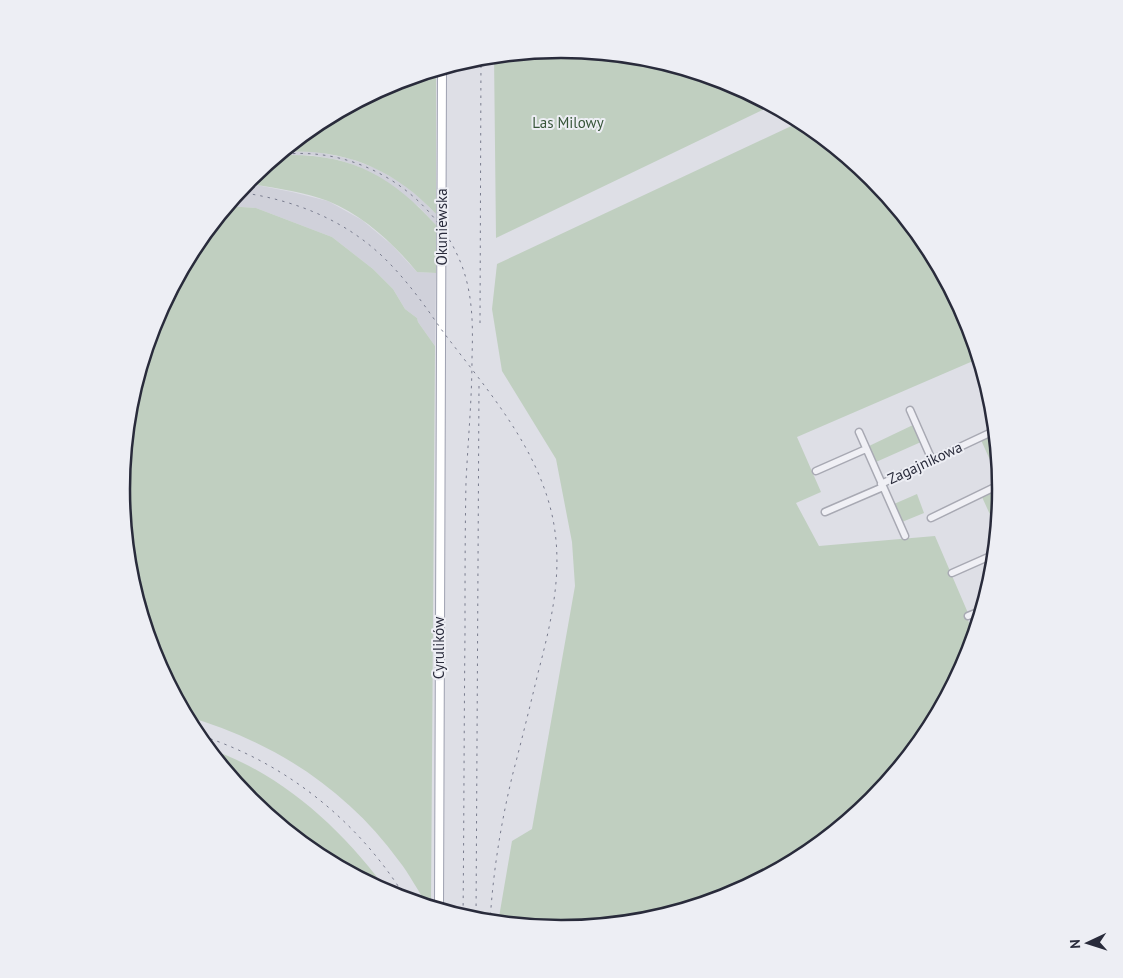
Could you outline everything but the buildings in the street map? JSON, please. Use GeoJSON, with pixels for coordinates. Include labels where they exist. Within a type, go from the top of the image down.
{"type":"FeatureCollection","features":[{"type":"Feature","properties":{"kind":"main road","name":"Okuniewska"},"geometry":{"type":"LineString","coordinates":[[442,74],[442,387]]}},
{"type":"Feature","properties":{"kind":"main road","name":"Cyrulików"},"geometry":{"type":"LineString","coordinates":[[438,902],[442,387]]}},
{"type":"Feature","properties":{"kind":"street"},"geometry":{"type":"LineString","coordinates":[[910,410],[932,460]]}},
{"type":"Feature","properties":{"kind":"street"},"geometry":{"type":"LineString","coordinates":[[858,432],[904,536]]}},
{"type":"Feature","properties":{"kind":"street","name":"Zagajnikowa"},"geometry":{"type":"LineString","coordinates":[[825,512],[989,433]]}},
{"type":"Feature","properties":{"kind":"street"},"geometry":{"type":"LineString","coordinates":[[816,471],[866,449]]}},
{"type":"Feature","properties":{"kind":"street"},"geometry":{"type":"LineString","coordinates":[[931,518],[993,488]]}},
{"type":"Feature","properties":{"kind":"street"},"geometry":{"type":"LineString","coordinates":[[952,573],[987,557]]}},
{"type":"Feature","properties":{"kind":"street"},"geometry":{"type":"LineString","coordinates":[[968,616],[974,613]]}},
{"type":"Feature","properties":{"kind":"shaded area"},"geometry":{"type":"Polygon","coordinates":[[[313,151],[351,159],[375,168],[402,183],[422,200],[436,214],[436,225],[418,206],[359,167],[339,160],[310,155],[288,156],[293,152],[313,151]]]}},
{"type":"Feature","properties":{"kind":"shaded area"},"geometry":{"type":"Polygon","coordinates":[[[255,185],[328,201],[362,220],[392,245],[417,272],[436,273],[435,346],[417,318],[405,309],[393,289],[373,269],[332,237],[256,208],[235,207],[255,185]]]}},
{"type":"Feature","properties":{"kind":"green space","name":"Las Milowy"},"geometry":{"type":"Polygon","coordinates":[[[533,58],[590,58],[618,61],[673,72],[700,80],[727,90],[765,109],[496,238],[494,63],[533,58]]]}},
{"type":"Feature","properties":{"kind":"green space"},"geometry":{"type":"Polygon","coordinates":[[[436,76],[436,214],[403,185],[366,165],[347,158],[293,152],[346,115],[396,90],[436,76]]]}},
{"type":"Feature","properties":{"kind":"green space"},"geometry":{"type":"Polygon","coordinates":[[[793,125],[824,147],[867,184],[904,226],[949,298],[970,350],[973,361],[797,437],[821,492],[796,503],[819,546],[935,536],[968,613],[966,616],[971,626],[949,680],[904,752],[867,794],[846,813],[801,848],[777,863],[727,888],[700,898],[646,912],[590,920],[533,920],[499,916],[512,841],[532,829],[575,586],[572,542],[556,459],[502,371],[492,309],[497,264],[793,125]]]}},
{"type":"Feature","properties":{"kind":"green space"},"geometry":{"type":"Polygon","coordinates":[[[289,155],[334,159],[353,165],[371,172],[404,194],[436,225],[436,273],[417,272],[377,231],[341,207],[308,195],[255,185],[289,155]]]}},
{"type":"Feature","properties":{"kind":"green space"},"geometry":{"type":"Polygon","coordinates":[[[235,207],[256,208],[332,237],[373,269],[393,289],[405,309],[417,318],[435,346],[431,900],[423,898],[403,866],[378,835],[331,790],[305,770],[277,754],[218,726],[197,719],[174,680],[153,628],[138,573],[131,517],[130,489],[131,461],[138,405],[153,350],[174,298],[188,273],[219,226],[235,207]]]}},
{"type":"Feature","properties":{"kind":"green space"},"geometry":{"type":"Polygon","coordinates":[[[913,425],[921,442],[876,462],[869,446],[913,425]]]}},
{"type":"Feature","properties":{"kind":"green space"},"geometry":{"type":"Polygon","coordinates":[[[989,436],[992,459],[990,460],[981,440],[989,436]]]}},
{"type":"Feature","properties":{"kind":"green space"},"geometry":{"type":"Polygon","coordinates":[[[993,492],[992,519],[982,497],[993,492]]]}},
{"type":"Feature","properties":{"kind":"green space"},"geometry":{"type":"Polygon","coordinates":[[[917,494],[924,513],[902,522],[894,504],[917,494]]]}},
{"type":"Feature","properties":{"kind":"green space"},"geometry":{"type":"Polygon","coordinates":[[[220,754],[262,773],[310,807],[332,827],[379,880],[346,863],[299,831],[256,794],[220,754]]]}},
{"type":"Feature","properties":{"kind":"railway"},"geometry":{"type":"LineString","coordinates":[[480,323],[481,65]]}},
{"type":"Feature","properties":{"kind":"railway"},"geometry":{"type":"LineString","coordinates":[[290,155],[336,157],[363,166],[389,179],[412,195],[432,216],[449,240],[466,277],[470,300],[472,334],[466,482],[463,909]]}},
{"type":"Feature","properties":{"kind":"railway"},"geometry":{"type":"LineString","coordinates":[[247,194],[302,207],[341,225],[359,237],[392,266],[424,304],[498,404],[523,443],[543,485],[551,509],[555,533],[557,556],[554,602],[505,810],[495,866],[490,914]]}},
{"type":"Feature","properties":{"kind":"railway"},"geometry":{"type":"LineString","coordinates":[[476,912],[479,386]]}},
{"type":"Feature","properties":{"kind":"railway"},"geometry":{"type":"LineString","coordinates":[[210,739],[259,760],[289,778],[316,798],[342,820],[366,845],[388,871],[400,890]]}}]}
